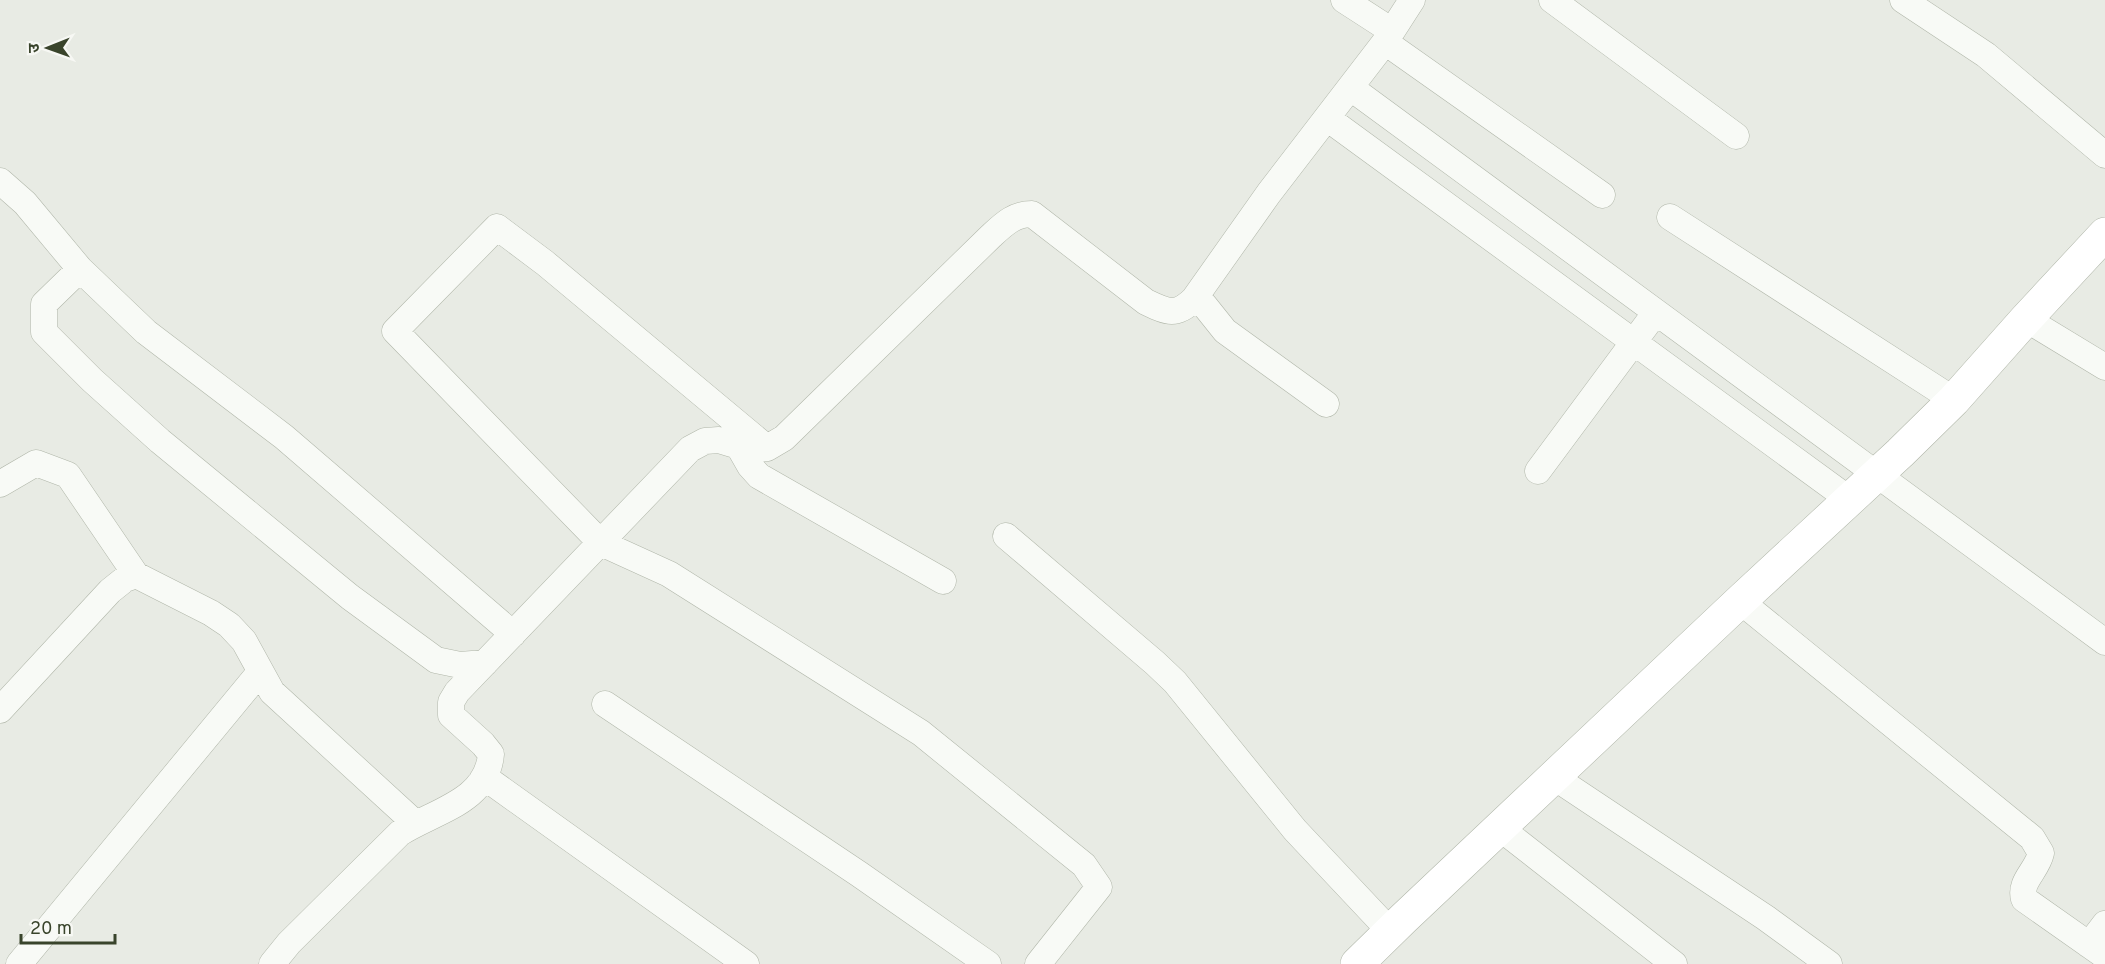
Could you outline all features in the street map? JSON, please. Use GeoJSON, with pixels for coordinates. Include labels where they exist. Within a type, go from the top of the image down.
{"type":"FeatureCollection","features":[{"type":"Feature","properties":{"kind":"street"},"geometry":{"type":"LineString","coordinates":[[1344,0],[1602,195]]}},
{"type":"Feature","properties":{"kind":"street"},"geometry":{"type":"LineString","coordinates":[[272,964],[289,943],[400,833],[415,823],[441,813],[472,792],[482,780],[490,768],[491,754],[451,715],[451,702],[457,692],[690,449],[705,441],[719,440],[753,450],[767,448],[784,438],[991,236],[1019,214],[1032,214],[1146,302],[1167,312],[1184,309],[1194,299],[1269,194],[1351,88],[1412,0]]}},
{"type":"Feature","properties":{"kind":"street"},"geometry":{"type":"LineString","coordinates":[[1552,0],[1736,136]]}},
{"type":"Feature","properties":{"kind":"street"},"geometry":{"type":"LineString","coordinates":[[1903,0],[1986,55],[2105,155]]}},
{"type":"Feature","properties":{"kind":"street"},"geometry":{"type":"LineString","coordinates":[[1351,88],[1646,326],[1850,500]]}},
{"type":"Feature","properties":{"kind":"street"},"geometry":{"type":"LineString","coordinates":[[1327,118],[1646,326],[1878,473],[2105,642]]}},
{"type":"Feature","properties":{"kind":"street"},"geometry":{"type":"LineString","coordinates":[[0,181],[25,203],[80,269],[146,332],[284,437],[513,634]]}},
{"type":"Feature","properties":{"kind":"street"},"geometry":{"type":"LineString","coordinates":[[1670,217],[1954,400]]}},
{"type":"Feature","properties":{"kind":"street"},"geometry":{"type":"LineString","coordinates":[[767,448],[545,263],[497,227],[395,330],[601,543],[669,574],[921,733],[1084,865],[1100,887],[1038,964]]}},
{"type":"Feature","properties":{"kind":"street"},"geometry":{"type":"LineString","coordinates":[[1357,964],[1954,400],[2026,319],[2102,243]]}},
{"type":"Feature","properties":{"kind":"street"},"geometry":{"type":"LineString","coordinates":[[80,269],[44,304],[44,332],[92,380],[160,441],[341,590],[436,660],[460,665],[485,663]]}},
{"type":"Feature","properties":{"kind":"street"},"geometry":{"type":"LineString","coordinates":[[1194,299],[1205,306],[1226,331],[1326,404]]}},
{"type":"Feature","properties":{"kind":"street"},"geometry":{"type":"LineString","coordinates":[[2026,319],[2105,368]]}},
{"type":"Feature","properties":{"kind":"street"},"geometry":{"type":"LineString","coordinates":[[1538,471],[1646,326]]}},
{"type":"Feature","properties":{"kind":"street"},"geometry":{"type":"LineString","coordinates":[[738,445],[759,477],[943,581]]}},
{"type":"Feature","properties":{"kind":"street"},"geometry":{"type":"LineString","coordinates":[[0,484],[36,463],[68,475],[136,575],[211,613],[229,625],[244,641],[272,692],[415,823]]}},
{"type":"Feature","properties":{"kind":"street"},"geometry":{"type":"LineString","coordinates":[[1006,536],[1175,682],[1295,830],[1390,931]]}},
{"type":"Feature","properties":{"kind":"street"},"geometry":{"type":"LineString","coordinates":[[0,710],[110,591],[125,579],[136,575]]}},
{"type":"Feature","properties":{"kind":"street"},"geometry":{"type":"LineString","coordinates":[[1740,601],[2032,838],[2041,853],[2039,862],[2023,885],[2024,899],[2097,951],[2105,924]]}},
{"type":"Feature","properties":{"kind":"street"},"geometry":{"type":"LineString","coordinates":[[19,964],[260,672]]}},
{"type":"Feature","properties":{"kind":"street"},"geometry":{"type":"LineString","coordinates":[[605,704],[840,861],[988,964]]}},
{"type":"Feature","properties":{"kind":"street"},"geometry":{"type":"LineString","coordinates":[[1554,777],[1766,918],[1829,964]]}},
{"type":"Feature","properties":{"kind":"street"},"geometry":{"type":"LineString","coordinates":[[482,780],[487,778],[737,962]]}},
{"type":"Feature","properties":{"kind":"street"},"geometry":{"type":"LineString","coordinates":[[1500,828],[1674,964]]}}]}
